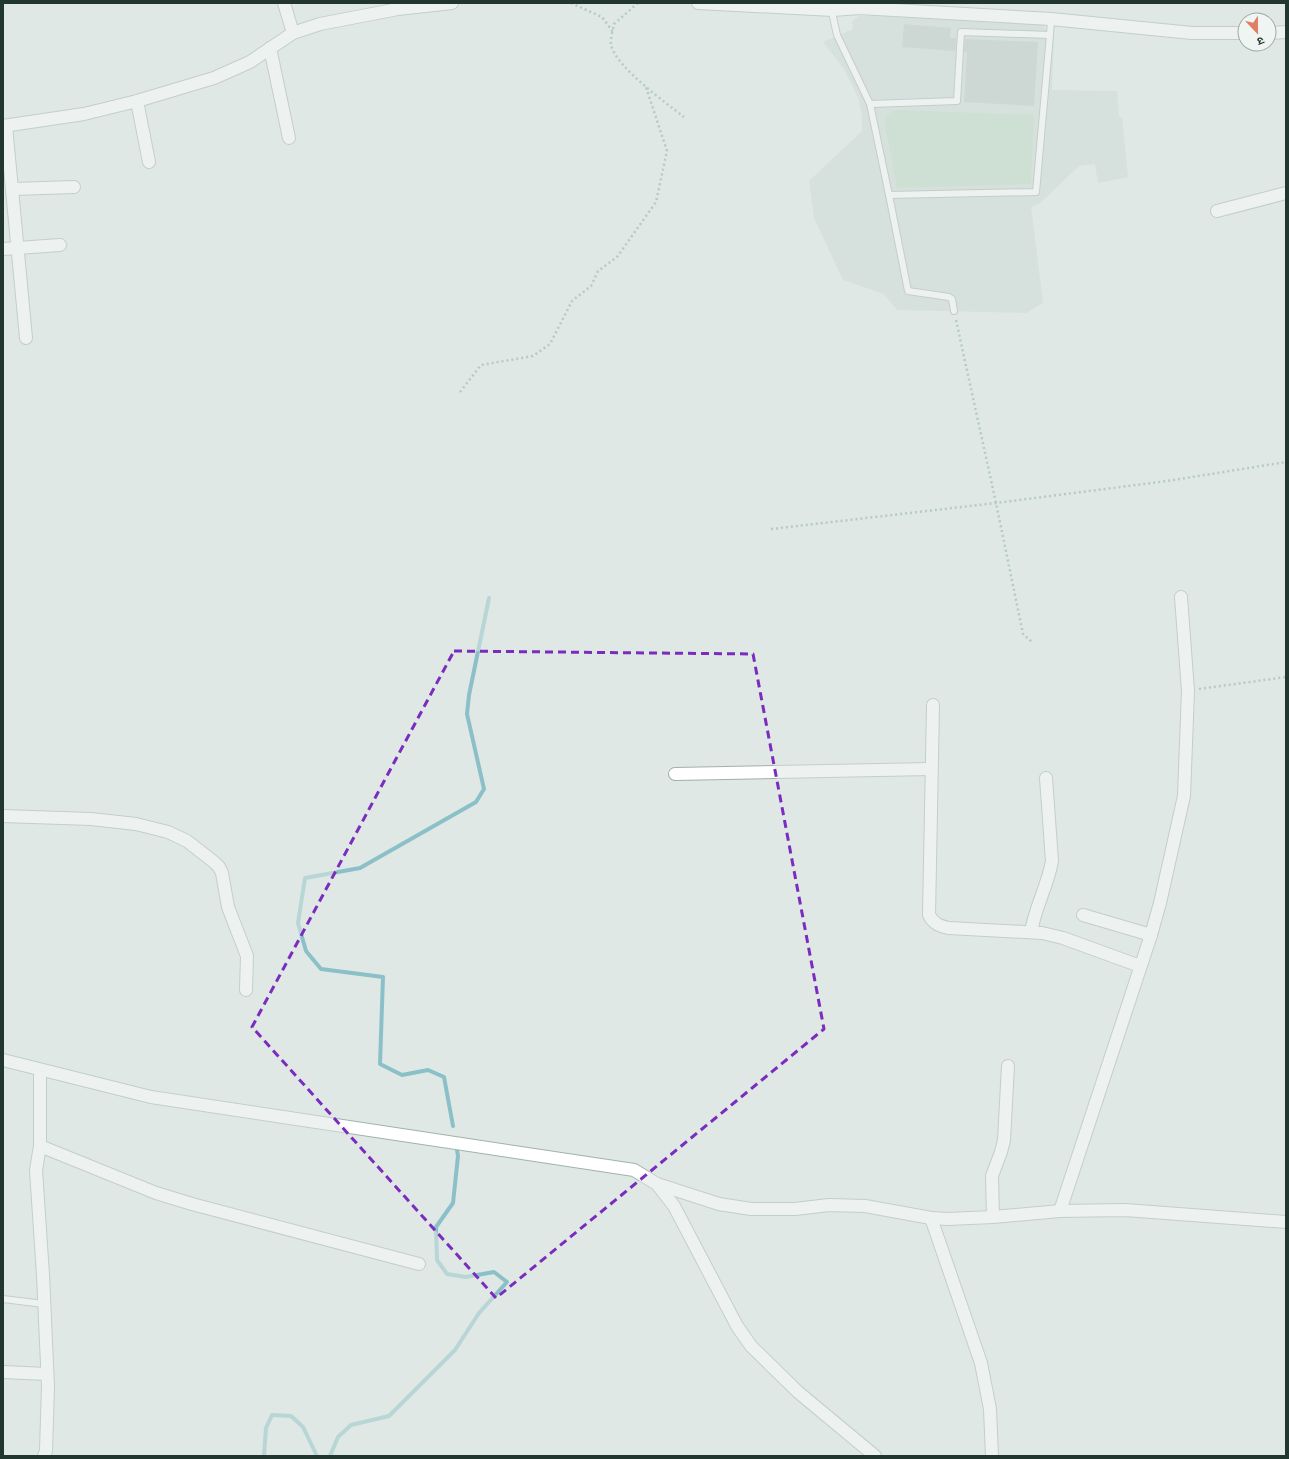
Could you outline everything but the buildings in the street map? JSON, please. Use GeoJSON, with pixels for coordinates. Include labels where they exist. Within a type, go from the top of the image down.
{"type":"FeatureCollection","features":[{"type":"Feature","properties":{"kind":"street"},"geometry":{"type":"LineString","coordinates":[[284,3],[293,33]]}},
{"type":"Feature","properties":{"kind":"street"},"geometry":{"type":"LineString","coordinates":[[26,338],[13,189],[4,126],[84,114],[137,101],[214,78],[250,62],[293,33],[320,24],[390,11],[452,3]]}},
{"type":"Feature","properties":{"kind":"street"},"geometry":{"type":"LineString","coordinates":[[698,3],[859,6],[1051,19],[1192,33],[1237,33]]}},
{"type":"Feature","properties":{"kind":"street"},"geometry":{"type":"LineString","coordinates":[[270,48],[289,138]]}},
{"type":"Feature","properties":{"kind":"street"},"geometry":{"type":"LineString","coordinates":[[137,101],[149,162]]}},
{"type":"Feature","properties":{"kind":"street"},"geometry":{"type":"LineString","coordinates":[[13,189],[74,187]]}},
{"type":"Feature","properties":{"kind":"street"},"geometry":{"type":"LineString","coordinates":[[1217,211],[1286,193]]}},
{"type":"Feature","properties":{"kind":"street"},"geometry":{"type":"LineString","coordinates":[[3,249],[60,244]]}},
{"type":"Feature","properties":{"kind":"street"},"geometry":{"type":"LineString","coordinates":[[1060,1210],[1151,936],[1184,796],[1188,691],[1181,597]]}},
{"type":"Feature","properties":{"kind":"street"},"geometry":{"type":"LineString","coordinates":[[933,705],[929,915],[932,922],[939,926],[949,928],[1042,933],[1063,938],[1140,966]]}},
{"type":"Feature","properties":{"kind":"street"},"geometry":{"type":"LineString","coordinates":[[676,774],[931,769]]}},
{"type":"Feature","properties":{"kind":"street"},"geometry":{"type":"LineString","coordinates":[[1031,932],[1033,919],[1051,870],[1052,861],[1046,778]]}},
{"type":"Feature","properties":{"kind":"street"},"geometry":{"type":"LineString","coordinates":[[3,816],[91,819],[136,824],[168,832],[186,841],[214,862],[222,873],[228,907],[247,956],[246,990]]}},
{"type":"Feature","properties":{"kind":"street"},"geometry":{"type":"LineString","coordinates":[[1083,915],[1151,936]]}},
{"type":"Feature","properties":{"kind":"street"},"geometry":{"type":"LineString","coordinates":[[3,1060],[150,1096],[634,1170],[658,1184],[719,1204],[751,1209],[795,1209],[829,1205],[865,1206],[931,1218],[993,1217],[1060,1210],[1125,1210],[1286,1222]]}},
{"type":"Feature","properties":{"kind":"street"},"geometry":{"type":"LineString","coordinates":[[993,1217],[992,1176],[1004,1140],[1008,1066]]}},
{"type":"Feature","properties":{"kind":"street"},"geometry":{"type":"LineString","coordinates":[[40,1070],[40,1146],[36,1170],[48,1374],[46,1451],[44,1456]]}},
{"type":"Feature","properties":{"kind":"street"},"geometry":{"type":"LineString","coordinates":[[40,1146],[156,1193],[192,1204],[419,1264]]}},
{"type":"Feature","properties":{"kind":"street"},"geometry":{"type":"LineString","coordinates":[[658,1184],[674,1206],[737,1326],[750,1346],[798,1392],[875,1456]]}},
{"type":"Feature","properties":{"kind":"street"},"geometry":{"type":"LineString","coordinates":[[931,1218],[981,1363],[990,1409],[992,1456]]}},
{"type":"Feature","properties":{"kind":"street"},"geometry":{"type":"LineString","coordinates":[[3,1372],[48,1374]]}},
{"type":"Feature","properties":{"kind":"lane"},"geometry":{"type":"LineString","coordinates":[[831,6],[837,35],[870,104],[908,291],[949,297],[952,299],[954,311]]}},
{"type":"Feature","properties":{"kind":"lane"},"geometry":{"type":"LineString","coordinates":[[889,195],[1036,192],[1051,19]]}},
{"type":"Feature","properties":{"kind":"lane"},"geometry":{"type":"LineString","coordinates":[[870,104],[957,101],[961,32],[1050,36]]}},
{"type":"Feature","properties":{"kind":"lane"},"geometry":{"type":"LineString","coordinates":[[3,1299],[44,1304]]}},
{"type":"Feature","properties":{"kind":"path"},"geometry":{"type":"LineString","coordinates":[[571,3],[602,17],[613,32]]}},
{"type":"Feature","properties":{"kind":"path"},"geometry":{"type":"LineString","coordinates":[[638,3],[614,24],[611,45],[620,62],[646,87],[684,117]]}},
{"type":"Feature","properties":{"kind":"path"},"geometry":{"type":"LineString","coordinates":[[460,392],[481,365],[533,356],[550,344],[572,301],[590,286],[598,271],[617,258],[656,202],[667,151],[646,87]]}},
{"type":"Feature","properties":{"kind":"path"},"geometry":{"type":"LineString","coordinates":[[954,311],[1023,634],[1032,642]]}},
{"type":"Feature","properties":{"kind":"path"},"geometry":{"type":"LineString","coordinates":[[771,529],[1167,482],[1286,462]]}},
{"type":"Feature","properties":{"kind":"path"},"geometry":{"type":"LineString","coordinates":[[1188,691],[1286,676]]}},
{"type":"Feature","properties":{"kind":"highlighted area"},"geometry":{"type":"Polygon","coordinates":[[[454,651],[753,654],[824,1029],[496,1298],[252,1027],[454,651]]]}},
{"type":"Feature","properties":{"kind":"shaded area"},"geometry":{"type":"Polygon","coordinates":[[[910,15],[1042,22],[1046,30],[1054,31],[1052,90],[1117,91],[1119,116],[1122,118],[1128,177],[1098,183],[1095,164],[1079,166],[1040,203],[1031,207],[1043,303],[1026,313],[897,310],[884,294],[843,280],[814,218],[809,181],[862,131],[862,117],[859,99],[844,69],[823,42],[853,29],[852,21],[859,16],[910,15]]]}},
{"type":"Feature","properties":{"kind":"green space"},"geometry":{"type":"Polygon","coordinates":[[[895,110],[1034,115],[1031,184],[897,188],[884,120],[895,110]]]}},
{"type":"Feature","properties":{"kind":"waterway"},"geometry":{"type":"LineString","coordinates":[[453,1126],[444,1077],[428,1070],[402,1075],[380,1064],[383,977],[321,969],[306,951],[298,923],[305,878],[360,868],[476,802],[484,789],[467,714],[469,695],[489,598]]}},
{"type":"Feature","properties":{"kind":"waterway"},"geometry":{"type":"LineString","coordinates":[[330,1456],[338,1437],[351,1425],[389,1416],[455,1350],[479,1313],[507,1282],[494,1272],[466,1277],[447,1274],[437,1260],[436,1227],[453,1203],[458,1156],[457,1150]]}},
{"type":"Feature","properties":{"kind":"waterway"},"geometry":{"type":"LineString","coordinates":[[264,1456],[266,1428],[272,1415],[291,1416],[303,1427],[317,1456]]}}]}
